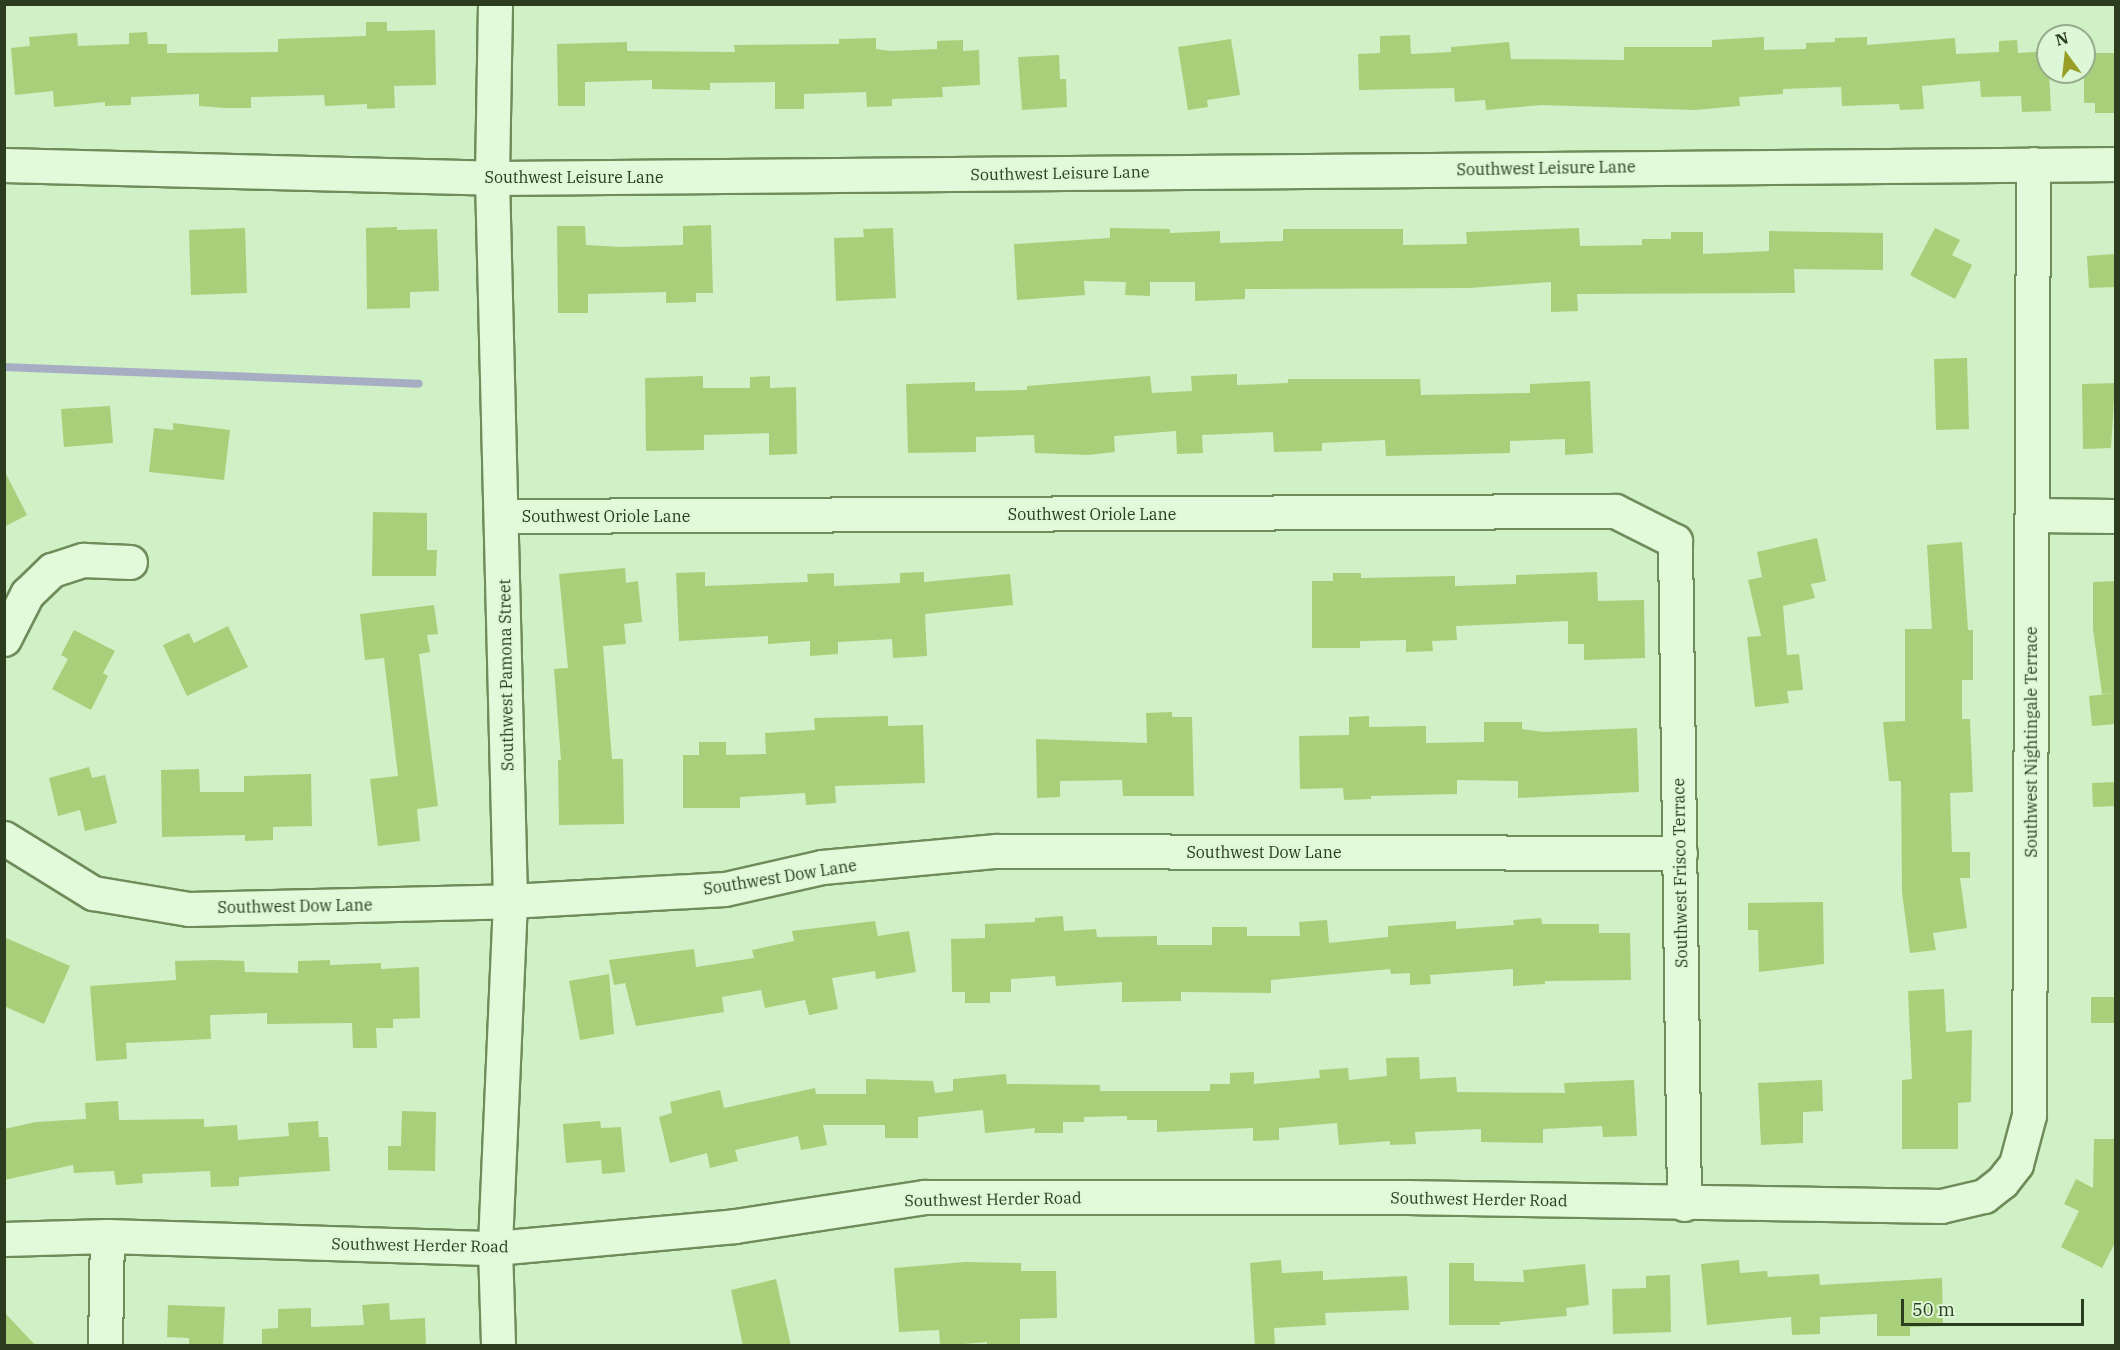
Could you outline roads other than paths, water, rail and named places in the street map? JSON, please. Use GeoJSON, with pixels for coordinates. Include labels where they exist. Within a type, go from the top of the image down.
{"type":"FeatureCollection","features":[{"type":"Feature","properties":{"kind":"street","name":"Southwest Pamona Street"},"geometry":{"type":"LineString","coordinates":[[495,4],[492,178],[503,516],[510,901],[495,1248],[498,1346]]}},
{"type":"Feature","properties":{"kind":"street","name":"Southwest Nightingale Terrace"},"geometry":{"type":"LineString","coordinates":[[1877,1206],[1941,1206],[1984,1196],[2002,1182],[2024,1145],[2029,1115],[2033,164]]}},
{"type":"Feature","properties":{"kind":"street","name":"Southwest Leisure Lane"},"geometry":{"type":"LineString","coordinates":[[4,165],[492,178],[2115,164]]}},
{"type":"Feature","properties":{"kind":"street","name":"Southwest Oriole Lane"},"geometry":{"type":"LineString","coordinates":[[503,516],[1615,512],[1675,541]]}},
{"type":"Feature","properties":{"kind":"street"},"geometry":{"type":"LineString","coordinates":[[2033,515],[2115,516]]}},
{"type":"Feature","properties":{"kind":"street","name":"Southwest Frisco Terrace"},"geometry":{"type":"LineString","coordinates":[[1675,541],[1684,1204]]}},
{"type":"Feature","properties":{"kind":"street"},"geometry":{"type":"LineString","coordinates":[[4,639],[27,594],[52,570],[83,560],[130,562]]}},
{"type":"Feature","properties":{"kind":"street","name":"Southwest Dow Lane"},"geometry":{"type":"LineString","coordinates":[[4,838],[93,893],[189,909],[510,901],[725,889],[822,867],[996,851],[1680,853]]}},
{"type":"Feature","properties":{"kind":"street","name":"Southwest Herder Road"},"geometry":{"type":"LineString","coordinates":[[4,1239],[107,1236],[495,1248],[735,1226],[924,1197],[1407,1197],[1877,1206]]}},
{"type":"Feature","properties":{"kind":"street"},"geometry":{"type":"LineString","coordinates":[[105,1346],[107,1236]]}},
{"type":"Feature","properties":{"kind":"waterway"},"geometry":{"type":"LineString","coordinates":[[4,367],[419,384]]}}]}
